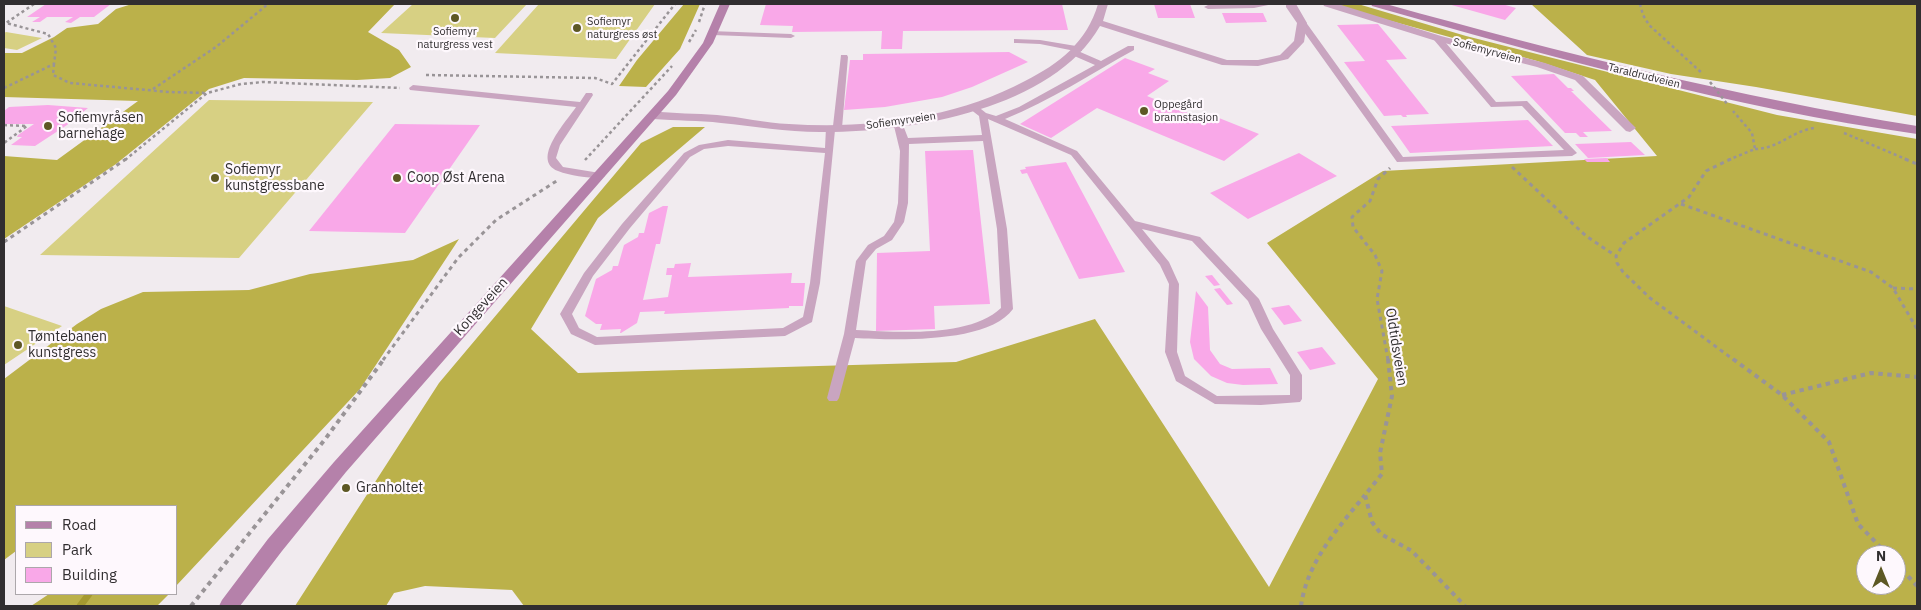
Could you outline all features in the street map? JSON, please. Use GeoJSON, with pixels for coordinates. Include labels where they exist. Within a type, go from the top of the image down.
{"type":"FeatureCollection","features":[{"type":"Feature","properties":{"kind":"main road","name":"Kongeveien"},"geometry":{"type":"LineString","coordinates":[[229,606],[275,545],[340,467],[600,176],[689,72],[713,34],[725,4]]}},
{"type":"Feature","properties":{"kind":"main road","name":"Taraldrudveien"},"geometry":{"type":"LineString","coordinates":[[1376,4],[1553,53],[1692,87],[1788,108],[1917,130]]}},
{"type":"Feature","properties":{"kind":"street","name":"Sofiemyrveien"},"geometry":{"type":"LineString","coordinates":[[656,111],[686,118],[707,118],[788,128],[834,128],[898,122],[973,107],[1025,87],[1054,70],[1077,51],[1097,22],[1103,4]]}},
{"type":"Feature","properties":{"kind":"street"},"geometry":{"type":"LineString","coordinates":[[1097,22],[1226,63],[1258,63],[1284,57],[1299,42],[1302,23],[1291,7],[1291,4]]}},
{"type":"Feature","properties":{"kind":"street","name":"Sofiemyrveien"},"geometry":{"type":"LineString","coordinates":[[1328,4],[1437,38],[1541,65],[1579,78],[1630,128]]}},
{"type":"Feature","properties":{"kind":"lane"},"geometry":{"type":"LineString","coordinates":[[1208,7],[1269,4]]}},
{"type":"Feature","properties":{"kind":"lane"},"geometry":{"type":"LineString","coordinates":[[1302,23],[1400,160],[1572,152],[1524,103],[1494,105],[1437,38]]}},
{"type":"Feature","properties":{"kind":"lane"},"geometry":{"type":"LineString","coordinates":[[713,34],[791,36]]}},
{"type":"Feature","properties":{"kind":"lane"},"geometry":{"type":"LineString","coordinates":[[1017,42],[1040,42],[1077,51],[1102,64]]}},
{"type":"Feature","properties":{"kind":"lane"},"geometry":{"type":"LineString","coordinates":[[997,118],[1022,109],[1131,48]]}},
{"type":"Feature","properties":{"kind":"lane"},"geometry":{"type":"LineString","coordinates":[[830,151],[728,142],[702,147],[687,155],[588,275],[566,314],[575,331],[594,341],[785,332],[808,319],[815,283],[830,151],[844,56]]}},
{"type":"Feature","properties":{"kind":"lane"},"geometry":{"type":"LineString","coordinates":[[412,88],[582,105]]}},
{"type":"Feature","properties":{"kind":"lane"},"geometry":{"type":"LineString","coordinates":[[589,95],[551,154],[551,158],[556,166],[572,172],[600,176]]}},
{"type":"Feature","properties":{"kind":"lane"},"geometry":{"type":"LineString","coordinates":[[973,107],[982,115],[997,118],[1074,153],[1165,264],[1174,284],[1171,352],[1180,378],[1215,400],[1261,401],[1296,399],[1296,375],[1267,329],[1253,299],[1196,239],[1134,224]]}},
{"type":"Feature","properties":{"kind":"lane"},"geometry":{"type":"LineString","coordinates":[[850,334],[917,336],[955,331],[985,324],[1004,314],[1007,309],[1002,229],[982,115]]}},
{"type":"Feature","properties":{"kind":"lane"},"geometry":{"type":"LineString","coordinates":[[833,398],[850,334],[862,261],[872,247],[888,238],[899,222],[903,203],[904,141],[898,122]]}},
{"type":"Feature","properties":{"kind":"lane"},"geometry":{"type":"LineString","coordinates":[[904,141],[987,138]]}},
{"type":"Feature","properties":{"kind":"path"},"geometry":{"type":"LineString","coordinates":[[5,23],[34,4]]}},
{"type":"Feature","properties":{"kind":"path"},"geometry":{"type":"LineString","coordinates":[[153,90],[216,47],[268,4]]}},
{"type":"Feature","properties":{"kind":"path"},"geometry":{"type":"LineString","coordinates":[[5,23],[48,34],[56,48],[53,75],[70,83],[189,94],[207,93],[241,84],[263,82],[412,88],[426,75],[595,78],[612,84],[675,4]]}},
{"type":"Feature","properties":{"kind":"path"},"geometry":{"type":"LineString","coordinates":[[686,48],[698,25],[705,4]]}},
{"type":"Feature","properties":{"kind":"path"},"geometry":{"type":"LineString","coordinates":[[1640,4],[1643,15],[1649,25],[1710,82],[1752,134],[1756,144],[1755,149]]}},
{"type":"Feature","properties":{"kind":"path"},"geometry":{"type":"LineString","coordinates":[[192,606],[326,438],[458,258],[496,220],[572,172],[594,152],[678,59]]}},
{"type":"Feature","properties":{"kind":"path"},"geometry":{"type":"LineString","coordinates":[[4,88],[54,64]]}},
{"type":"Feature","properties":{"kind":"path"},"geometry":{"type":"LineString","coordinates":[[4,242],[120,164],[207,93]]}},
{"type":"Feature","properties":{"kind":"path"},"geometry":{"type":"LineString","coordinates":[[4,126],[27,126],[4,143]]}},
{"type":"Feature","properties":{"kind":"path"},"geometry":{"type":"LineString","coordinates":[[4,129],[9,126]]}},
{"type":"Feature","properties":{"kind":"path"},"geometry":{"type":"LineString","coordinates":[[1821,128],[1806,128],[1772,148],[1755,149],[1711,166],[1694,192],[1681,204],[1628,240],[1616,256],[1618,266],[1650,298],[1782,395],[1829,442],[1858,524],[1878,545]]}},
{"type":"Feature","properties":{"kind":"path"},"geometry":{"type":"LineString","coordinates":[[1836,130],[1917,164]]}},
{"type":"Feature","properties":{"kind":"path"},"geometry":{"type":"LineString","coordinates":[[1498,156],[1547,197],[1586,236],[1616,256]]}},
{"type":"Feature","properties":{"kind":"path","name":"Oldtidsveien"},"geometry":{"type":"LineString","coordinates":[[1365,495],[1382,474],[1380,453],[1392,396],[1388,360],[1377,299],[1382,271],[1375,255],[1353,226],[1352,218],[1370,201],[1378,179],[1400,160]]}},
{"type":"Feature","properties":{"kind":"path"},"geometry":{"type":"LineString","coordinates":[[1681,204],[1871,272],[1893,288],[1917,330]]}},
{"type":"Feature","properties":{"kind":"path"},"geometry":{"type":"LineString","coordinates":[[1893,288],[1917,289]]}},
{"type":"Feature","properties":{"kind":"path"},"geometry":{"type":"LineString","coordinates":[[1782,395],[1871,373],[1917,377]]}},
{"type":"Feature","properties":{"kind":"path"},"geometry":{"type":"LineString","coordinates":[[1300,606],[1303,592],[1325,544],[1365,495]]}},
{"type":"Feature","properties":{"kind":"path"},"geometry":{"type":"LineString","coordinates":[[1365,495],[1372,522],[1382,534],[1412,550],[1465,606]]}},
{"type":"Feature","properties":{"kind":"path"},"geometry":{"type":"LineString","coordinates":[[1906,574],[1917,586]]}},
{"type":"Feature","properties":{"kind":"green space","name":"Sofiemyr naturgress vest"},"geometry":{"type":"Polygon","coordinates":[[[413,4],[527,4],[495,38],[381,33],[413,4]]]}},
{"type":"Feature","properties":{"kind":"green space","name":"Sofiemyr naturgress øst"},"geometry":{"type":"Polygon","coordinates":[[[539,4],[655,4],[616,59],[495,53],[539,4]]]}},
{"type":"Feature","properties":{"kind":"green space"},"geometry":{"type":"Polygon","coordinates":[[[4,33],[42,38],[17,50],[4,48],[4,33]]]}},
{"type":"Feature","properties":{"kind":"green space","name":"Sofiemyr kunstgressbane"},"geometry":{"type":"Polygon","coordinates":[[[209,100],[373,102],[239,258],[40,255],[209,100]]]}},
{"type":"Feature","properties":{"kind":"green space","name":"Tømtebanen kunstgress"},"geometry":{"type":"Polygon","coordinates":[[[4,306],[62,326],[4,365],[4,306]]]}},
{"type":"Feature","properties":{"kind":"shaded area"},"geometry":{"type":"Polygon","coordinates":[[[132,4],[395,4],[368,32],[399,50],[411,67],[390,78],[357,80],[244,78],[209,89],[116,164],[4,239],[4,156],[57,160],[138,101],[4,97],[4,53],[22,53],[54,37],[67,28],[98,24],[116,9],[132,4]]]}},
{"type":"Feature","properties":{"kind":"shaded area"},"geometry":{"type":"Polygon","coordinates":[[[684,4],[700,4],[680,49],[646,87],[619,86],[637,60],[684,4]]]}},
{"type":"Feature","properties":{"kind":"shaded area"},"geometry":{"type":"Polygon","coordinates":[[[1335,4],[1358,4],[1466,36],[1777,115],[1917,139],[1917,606],[524,606],[512,590],[425,586],[394,593],[386,606],[295,606],[439,383],[641,143],[673,127],[705,127],[598,218],[531,329],[578,373],[956,362],[1095,319],[1269,587],[1378,379],[1267,243],[1383,171],[1657,156],[1595,80],[1537,61],[1335,4]]]}},
{"type":"Feature","properties":{"kind":"shaded area"},"geometry":{"type":"Polygon","coordinates":[[[1531,4],[1917,4],[1917,116],[1671,74],[1587,55],[1531,4]]]}},
{"type":"Feature","properties":{"kind":"shaded area"},"geometry":{"type":"Polygon","coordinates":[[[459,239],[360,389],[178,584],[178,505],[15,505],[15,552],[4,560],[4,379],[77,324],[101,309],[143,292],[249,290],[310,274],[413,260],[459,239]]]}},
{"type":"Feature","properties":{"kind":"shaded area"},"geometry":{"type":"Polygon","coordinates":[[[48,595],[168,595],[157,606],[31,606],[48,595]]]}},
{"type":"Feature","properties":{"kind":"building"},"geometry":{"type":"Polygon","coordinates":[[[46,4],[111,4],[94,17],[80,17],[71,23],[65,22],[73,17],[47,17],[40,22],[32,22],[40,17],[27,17],[46,4]]]}},
{"type":"Feature","properties":{"kind":"building"},"geometry":{"type":"Polygon","coordinates":[[[766,4],[1062,4],[1068,30],[903,31],[902,49],[881,49],[882,31],[792,32],[793,26],[760,25],[766,4]]]}},
{"type":"Feature","properties":{"kind":"building"},"geometry":{"type":"Polygon","coordinates":[[[1154,4],[1190,4],[1195,18],[1158,18],[1154,4]]]}},
{"type":"Feature","properties":{"kind":"building"},"geometry":{"type":"Polygon","coordinates":[[[1448,4],[1502,4],[1516,8],[1505,20],[1448,4]]]}},
{"type":"Feature","properties":{"kind":"building"},"geometry":{"type":"Polygon","coordinates":[[[1222,13],[1263,13],[1267,22],[1226,23],[1222,13]]]}},
{"type":"Feature","properties":{"kind":"building"},"geometry":{"type":"Polygon","coordinates":[[[1378,24],[1407,59],[1386,60],[1429,114],[1406,115],[1407,117],[1401,115],[1384,116],[1344,62],[1365,61],[1337,25],[1378,24]]]}},
{"type":"Feature","properties":{"kind":"building"},"geometry":{"type":"Polygon","coordinates":[[[1009,52],[1028,62],[972,87],[942,97],[885,107],[844,110],[850,60],[863,60],[863,54],[1009,52]]]}},
{"type":"Feature","properties":{"kind":"building","name":"Oppegård brannstasjon"},"geometry":{"type":"Polygon","coordinates":[[[1125,58],[1155,69],[1148,73],[1169,81],[1147,96],[1203,119],[1209,114],[1259,134],[1224,161],[1097,108],[1051,138],[1020,124],[1125,58]]]}},
{"type":"Feature","properties":{"kind":"building"},"geometry":{"type":"Polygon","coordinates":[[[1554,74],[1568,88],[1571,88],[1574,91],[1571,91],[1612,131],[1583,132],[1588,137],[1580,137],[1576,133],[1565,133],[1511,76],[1554,74]]]}},
{"type":"Feature","properties":{"kind":"building","name":"Sofiemyråsen barnehage"},"geometry":{"type":"Polygon","coordinates":[[[48,105],[88,108],[67,125],[35,146],[11,145],[22,137],[17,137],[18,135],[34,124],[4,124],[4,111],[9,107],[48,105]]]}},
{"type":"Feature","properties":{"kind":"building"},"geometry":{"type":"Polygon","coordinates":[[[1528,120],[1553,146],[1410,153],[1391,126],[1528,120]]]}},
{"type":"Feature","properties":{"kind":"building","name":"Coop Øst Arena"},"geometry":{"type":"Polygon","coordinates":[[[395,124],[480,125],[405,233],[309,231],[395,124]]]}},
{"type":"Feature","properties":{"kind":"building"},"geometry":{"type":"Polygon","coordinates":[[[1631,142],[1645,155],[1588,158],[1575,144],[1631,142]]]}},
{"type":"Feature","properties":{"kind":"building"},"geometry":{"type":"Polygon","coordinates":[[[973,150],[990,304],[934,306],[935,329],[876,331],[877,253],[930,251],[925,151],[973,150]]]}},
{"type":"Feature","properties":{"kind":"building"},"geometry":{"type":"Polygon","coordinates":[[[1299,153],[1337,176],[1248,219],[1210,193],[1299,153]]]}},
{"type":"Feature","properties":{"kind":"building"},"geometry":{"type":"Polygon","coordinates":[[[1607,158],[1610,162],[1587,162],[1584,159],[1607,158]]]}},
{"type":"Feature","properties":{"kind":"building"},"geometry":{"type":"Polygon","coordinates":[[[1066,162],[1125,272],[1079,279],[1027,173],[1022,174],[1020,170],[1026,169],[1025,167],[1066,162]]]}},
{"type":"Feature","properties":{"kind":"building"},"geometry":{"type":"Polygon","coordinates":[[[663,206],[668,206],[660,244],[656,244],[643,300],[668,297],[672,275],[666,275],[667,268],[674,268],[675,264],[691,263],[688,277],[792,273],[791,283],[805,283],[803,306],[664,314],[665,311],[640,312],[637,323],[621,333],[621,329],[600,330],[602,324],[596,324],[585,316],[596,279],[612,270],[613,266],[618,266],[624,245],[638,237],[639,233],[644,233],[649,213],[663,206]]]}},
{"type":"Feature","properties":{"kind":"building"},"geometry":{"type":"Polygon","coordinates":[[[1212,275],[1220,285],[1214,286],[1205,276],[1212,275]]]}},
{"type":"Feature","properties":{"kind":"building"},"geometry":{"type":"Polygon","coordinates":[[[1220,288],[1233,304],[1227,305],[1214,289],[1220,288]]]}},
{"type":"Feature","properties":{"kind":"building"},"geometry":{"type":"Polygon","coordinates":[[[1196,291],[1208,307],[1210,350],[1220,364],[1232,369],[1270,368],[1278,384],[1243,385],[1227,383],[1211,376],[1194,359],[1190,342],[1196,291]]]}},
{"type":"Feature","properties":{"kind":"building"},"geometry":{"type":"Polygon","coordinates":[[[1289,305],[1302,321],[1284,325],[1271,308],[1289,305]]]}},
{"type":"Feature","properties":{"kind":"building"},"geometry":{"type":"Polygon","coordinates":[[[1322,347],[1336,364],[1310,370],[1297,352],[1322,347]]]}},
{"type":"Feature","properties":{"kind":"waterway"},"geometry":{"type":"LineString","coordinates":[[80,606],[88,595]]}},
{"type":"Feature","properties":{"kind":"place","name":"Sofiemyr naturgress vest"},"geometry":{"type":"Point","coordinates":[455,18]}},
{"type":"Feature","properties":{"kind":"place","name":"Sofiemyr naturgress øst"},"geometry":{"type":"Point","coordinates":[577,28]}},
{"type":"Feature","properties":{"kind":"place","name":"Oppegård brannstasjon"},"geometry":{"type":"Point","coordinates":[1144,111]}},
{"type":"Feature","properties":{"kind":"place","name":"Sofiemyråsen barnehage"},"geometry":{"type":"Point","coordinates":[48,126]}},
{"type":"Feature","properties":{"kind":"place","name":"Sofiemyr kunstgressbane"},"geometry":{"type":"Point","coordinates":[215,178]}},
{"type":"Feature","properties":{"kind":"place","name":"Coop Øst Arena"},"geometry":{"type":"Point","coordinates":[397,178]}},
{"type":"Feature","properties":{"kind":"place","name":"Tømtebanen kunstgress"},"geometry":{"type":"Point","coordinates":[18,345]}},
{"type":"Feature","properties":{"kind":"place","name":"Granholtet"},"geometry":{"type":"Point","coordinates":[346,488]}}]}
